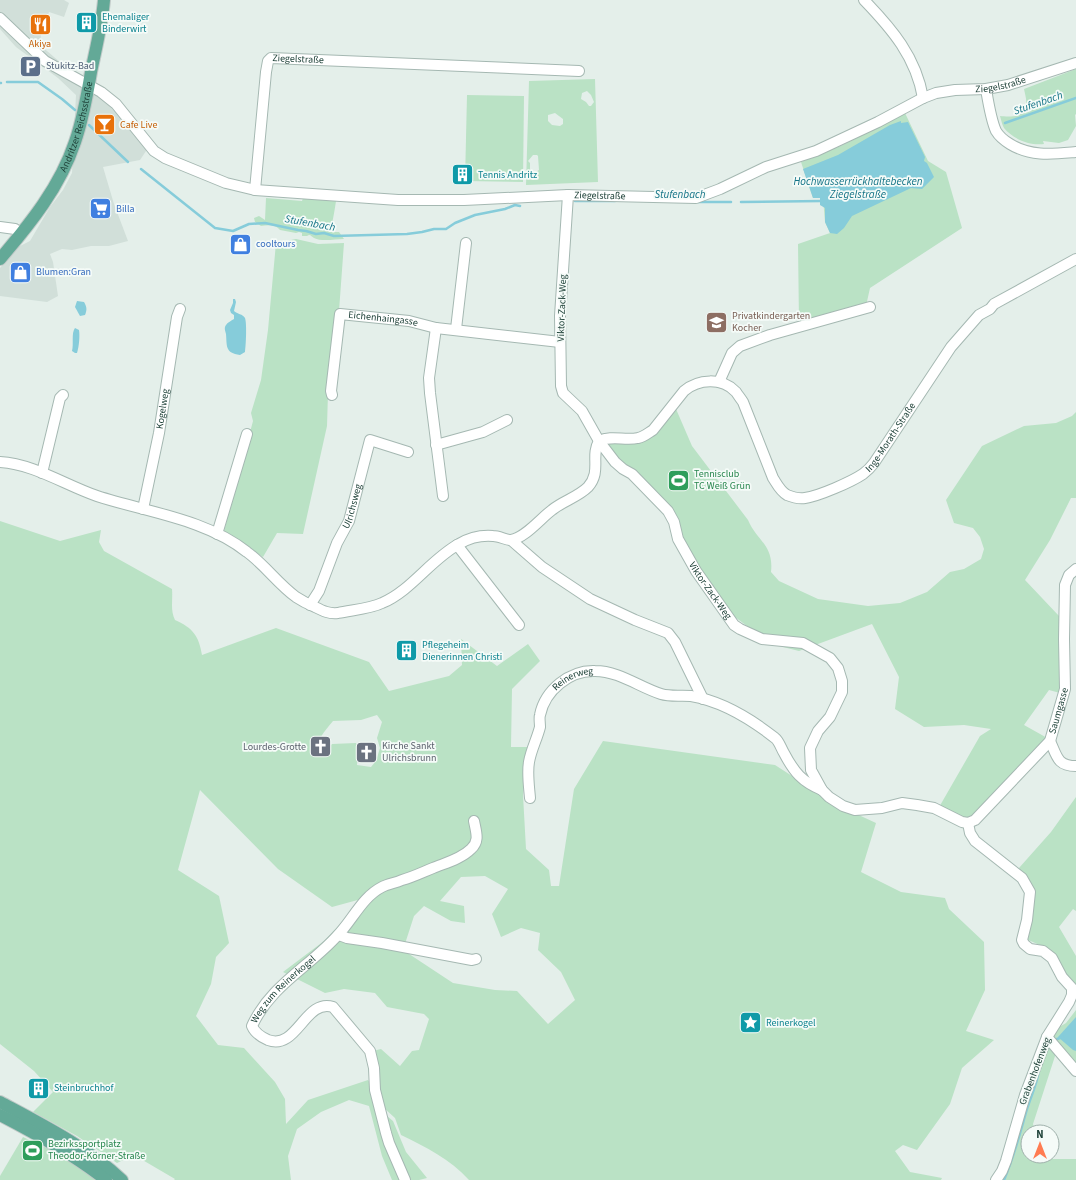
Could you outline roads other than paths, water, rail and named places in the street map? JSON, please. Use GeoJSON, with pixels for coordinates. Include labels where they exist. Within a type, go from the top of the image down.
{"type":"FeatureCollection","features":[{"type":"Feature","properties":{"kind":"main road"},"geometry":{"type":"LineString","coordinates":[[89,86],[98,45],[104,0]]}},
{"type":"Feature","properties":{"kind":"main road","name":"Andritzer Reichsstraße"},"geometry":{"type":"LineString","coordinates":[[0,260],[37,214],[49,195],[70,154],[83,116],[89,86]]}},
{"type":"Feature","properties":{"kind":"main road"},"geometry":{"type":"LineString","coordinates":[[0,1102],[49,1128],[93,1156],[122,1180]]}},
{"type":"Feature","properties":{"kind":"main road"},"geometry":{"type":"LineString","coordinates":[[0,1115],[43,1137],[87,1165],[106,1180]]}},
{"type":"Feature","properties":{"kind":"street"},"geometry":{"type":"LineString","coordinates":[[864,0],[897,38],[904,49],[916,71],[923,98]]}},
{"type":"Feature","properties":{"kind":"street","name":"Andritzer Reichsstraße"},"geometry":{"type":"LineString","coordinates":[[0,18],[45,61],[89,86]]}},
{"type":"Feature","properties":{"kind":"street","name":"Ziegelstraße"},"geometry":{"type":"LineString","coordinates":[[255,190],[267,66],[268,61],[271,58],[579,71]]}},
{"type":"Feature","properties":{"kind":"street","name":"Ziegelstraße"},"geometry":{"type":"LineString","coordinates":[[89,86],[101,92],[116,104],[154,151],[165,158],[221,181],[255,190],[398,200],[464,200],[568,195],[696,198],[720,189],[766,167],[816,151],[936,93],[955,90],[986,89],[1023,82],[1076,63]]}},
{"type":"Feature","properties":{"kind":"street"},"geometry":{"type":"LineString","coordinates":[[986,89],[995,128],[1006,142],[1034,154],[1076,152]]}},
{"type":"Feature","properties":{"kind":"street","name":"Viktor-Zack-Weg"},"geometry":{"type":"LineString","coordinates":[[568,195],[560,316],[562,389],[566,396],[582,411],[599,441],[615,462],[632,474],[668,511],[674,522],[678,538],[696,571],[734,625],[763,639],[803,643],[830,658],[838,668],[842,681],[842,692],[830,717],[818,731],[810,748],[811,770],[822,790],[829,797],[843,806],[855,810],[882,808],[902,804],[917,805],[934,808],[962,822],[968,823]]}},
{"type":"Feature","properties":{"kind":"street"},"geometry":{"type":"LineString","coordinates":[[0,227],[15,230],[21,235]]}},
{"type":"Feature","properties":{"kind":"street"},"geometry":{"type":"LineString","coordinates":[[456,330],[466,243]]}},
{"type":"Feature","properties":{"kind":"street","name":"Inge-Morath-Straße"},"geometry":{"type":"LineString","coordinates":[[719,382],[735,391],[743,402],[778,488],[795,498],[806,498],[836,488],[864,473],[874,463],[950,347],[979,315],[990,309],[994,304],[1076,259]]}},
{"type":"Feature","properties":{"kind":"street"},"geometry":{"type":"LineString","coordinates":[[511,540],[523,535],[554,508],[570,500],[586,488],[594,477],[597,445],[599,441],[610,438],[641,438],[653,430],[690,386],[702,382],[719,382],[732,353],[740,346],[770,335],[870,307]]}},
{"type":"Feature","properties":{"kind":"street","name":"Kogelweg"},"geometry":{"type":"LineString","coordinates":[[143,509],[159,433],[177,317],[180,309]]}},
{"type":"Feature","properties":{"kind":"street","name":"Eichenhaingasse"},"geometry":{"type":"LineString","coordinates":[[332,396],[340,314],[409,321],[436,328],[560,342]]}},
{"type":"Feature","properties":{"kind":"street"},"geometry":{"type":"LineString","coordinates":[[436,328],[429,378],[443,496]]}},
{"type":"Feature","properties":{"kind":"street"},"geometry":{"type":"LineString","coordinates":[[42,473],[60,398],[63,395]]}},
{"type":"Feature","properties":{"kind":"street"},"geometry":{"type":"LineString","coordinates":[[436,446],[483,432],[506,420]]}},
{"type":"Feature","properties":{"kind":"street"},"geometry":{"type":"LineString","coordinates":[[217,534],[247,434]]}},
{"type":"Feature","properties":{"kind":"street","name":"Ulrichsweg"},"geometry":{"type":"LineString","coordinates":[[310,605],[319,591],[338,543],[349,521],[370,440],[408,452]]}},
{"type":"Feature","properties":{"kind":"street"},"geometry":{"type":"LineString","coordinates":[[0,462],[14,464],[42,473],[95,495],[182,520],[217,534],[246,551],[296,597],[310,605],[332,614],[382,603],[407,586],[434,561],[470,538],[494,536],[511,540],[542,567],[590,599],[635,620],[668,633],[675,642],[703,699]]}},
{"type":"Feature","properties":{"kind":"street"},"geometry":{"type":"LineString","coordinates":[[457,545],[519,625]]}},
{"type":"Feature","properties":{"kind":"street","name":"Saumgasse"},"geometry":{"type":"LineString","coordinates":[[968,823],[975,820],[1050,741],[1065,689],[1065,584],[1069,575],[1076,569]]}},
{"type":"Feature","properties":{"kind":"street","name":"Reinerweg"},"geometry":{"type":"LineString","coordinates":[[530,798],[529,762],[540,726],[540,714],[546,699],[562,681],[581,672],[596,671],[610,673],[625,678],[647,690],[664,695],[691,696],[717,703],[747,719],[777,739],[798,776],[811,786],[822,790]]}},
{"type":"Feature","properties":{"kind":"street"},"geometry":{"type":"LineString","coordinates":[[1050,741],[1057,756],[1063,764],[1068,766],[1076,766]]}},
{"type":"Feature","properties":{"kind":"street","name":"Weg zum Reinerkogel"},"geometry":{"type":"LineString","coordinates":[[405,1180],[386,1133],[375,1090],[374,1068],[370,1051],[333,1007],[326,1005],[320,1007],[311,1014],[288,1038],[281,1041],[271,1041],[264,1038],[254,1030],[252,1026],[273,994],[284,982],[326,948],[339,935],[376,890],[383,886],[404,880],[451,861],[467,853],[476,844],[477,832],[474,821]]}},
{"type":"Feature","properties":{"kind":"street","name":"Grabenhofenweg"},"geometry":{"type":"LineString","coordinates":[[968,823],[970,833],[975,841],[1022,878],[1030,892],[1027,920],[1022,940],[1024,944],[1030,949],[1043,951],[1052,958],[1062,977],[1072,988],[1072,995],[1069,1002],[1047,1037],[1025,1095],[1006,1161],[996,1180]]}},
{"type":"Feature","properties":{"kind":"street"},"geometry":{"type":"LineString","coordinates":[[339,935],[347,938],[382,942],[472,960],[476,959]]}},
{"type":"Feature","properties":{"kind":"street"},"geometry":{"type":"LineString","coordinates":[[1047,1037],[1076,1071]]}},
{"type":"Feature","properties":{"kind":"water","name":"Hochwasserrückhaltebecken Ziegelstraße"},"geometry":{"type":"Polygon","coordinates":[[[901,121],[901,123],[908,122],[925,157],[924,161],[927,163],[934,177],[922,189],[911,188],[852,216],[844,228],[837,234],[830,233],[825,222],[825,208],[820,205],[820,198],[813,198],[803,169],[838,155],[890,125],[901,121]]]}},
{"type":"Feature","properties":{"kind":"water"},"geometry":{"type":"Polygon","coordinates":[[[233,299],[235,299],[236,302],[234,311],[243,316],[246,321],[245,352],[240,355],[229,351],[225,329],[225,326],[234,319],[234,315],[230,310],[233,299]]]}},
{"type":"Feature","properties":{"kind":"water"},"geometry":{"type":"Polygon","coordinates":[[[77,301],[84,302],[86,305],[85,315],[80,316],[75,307],[77,301]]]}},
{"type":"Feature","properties":{"kind":"water"},"geometry":{"type":"Polygon","coordinates":[[[75,328],[79,330],[79,345],[77,353],[72,351],[73,333],[75,328]]]}},
{"type":"Feature","properties":{"kind":"water"},"geometry":{"type":"Polygon","coordinates":[[[1076,1017],[1076,1051],[1058,1037],[1076,1017]]]}},
{"type":"Feature","properties":{"kind":"waterway","name":"Stufenbach"},"geometry":{"type":"LineString","coordinates":[[7,82],[38,82],[75,110]]}},
{"type":"Feature","properties":{"kind":"waterway","name":"Stufenbach"},"geometry":{"type":"LineString","coordinates":[[1005,123],[1076,98]]}},
{"type":"Feature","properties":{"kind":"waterway","name":"Stufenbach"},"geometry":{"type":"LineString","coordinates":[[89,125],[128,162]]}},
{"type":"Feature","properties":{"kind":"waterway","name":"Stufenbach"},"geometry":{"type":"LineString","coordinates":[[141,169],[215,228],[233,231],[249,224],[265,223],[316,234],[324,233],[334,236],[407,234],[434,229],[446,229],[455,223],[475,215],[505,209],[515,205],[520,206]]}},
{"type":"Feature","properties":{"kind":"waterway","name":"Stufenbach"},"geometry":{"type":"LineString","coordinates":[[575,201],[615,201]]}},
{"type":"Feature","properties":{"kind":"waterway","name":"Stufenbach"},"geometry":{"type":"LineString","coordinates":[[741,202],[822,201]]}},
{"type":"Feature","properties":{"kind":"waterway","name":"Stufenbach"},"geometry":{"type":"LineString","coordinates":[[698,202],[731,202]]}},
{"type":"Feature","properties":{"kind":"waterway"},"geometry":{"type":"LineString","coordinates":[[1057,1039],[1063,1037]]}},
{"type":"Feature","properties":{"kind":"waterway"},"geometry":{"type":"LineString","coordinates":[[1004,1180],[1014,1154],[1039,1070]]}},
{"type":"Feature","properties":{"kind":"place","name":"Ehemaliger Binderwirt"},"geometry":{"type":"Point","coordinates":[87,23]}},
{"type":"Feature","properties":{"kind":"place","name":"Akiya"},"geometry":{"type":"Point","coordinates":[40,24]}},
{"type":"Feature","properties":{"kind":"place","name":"Stukitz-Bad"},"geometry":{"type":"Point","coordinates":[30,66]}},
{"type":"Feature","properties":{"kind":"place","name":"Cafe Live"},"geometry":{"type":"Point","coordinates":[105,125]}},
{"type":"Feature","properties":{"kind":"place","name":"Tennis Andritz"},"geometry":{"type":"Point","coordinates":[463,175]}},
{"type":"Feature","properties":{"kind":"place","name":"Billa"},"geometry":{"type":"Point","coordinates":[101,209]}},
{"type":"Feature","properties":{"kind":"place","name":"cooltours"},"geometry":{"type":"Point","coordinates":[241,244]}},
{"type":"Feature","properties":{"kind":"place","name":"Blumen:Gran"},"geometry":{"type":"Point","coordinates":[20,272]}},
{"type":"Feature","properties":{"kind":"place","name":"Privatkindergarten Kocher"},"geometry":{"type":"Point","coordinates":[717,322]}},
{"type":"Feature","properties":{"kind":"place","name":"Tennisclub TC Weiß Grün"},"geometry":{"type":"Point","coordinates":[678,480]}},
{"type":"Feature","properties":{"kind":"place","name":"Pflegeheim Dienerinnen Christi"},"geometry":{"type":"Point","coordinates":[407,651]}},
{"type":"Feature","properties":{"kind":"place","name":"Lourdes-Grotte"},"geometry":{"type":"Point","coordinates":[321,747]}},
{"type":"Feature","properties":{"kind":"place","name":"Kirche Sankt Ulrichsbrunn"},"geometry":{"type":"Point","coordinates":[367,752]}},
{"type":"Feature","properties":{"kind":"place","name":"Reinerkogel"},"geometry":{"type":"Point","coordinates":[750,1023]}},
{"type":"Feature","properties":{"kind":"place","name":"Steinbruchhof"},"geometry":{"type":"Point","coordinates":[39,1088]}},
{"type":"Feature","properties":{"kind":"place","name":"Bezirkssportplatz Theodor-Körner-Straße"},"geometry":{"type":"Point","coordinates":[32,1150]}}]}
